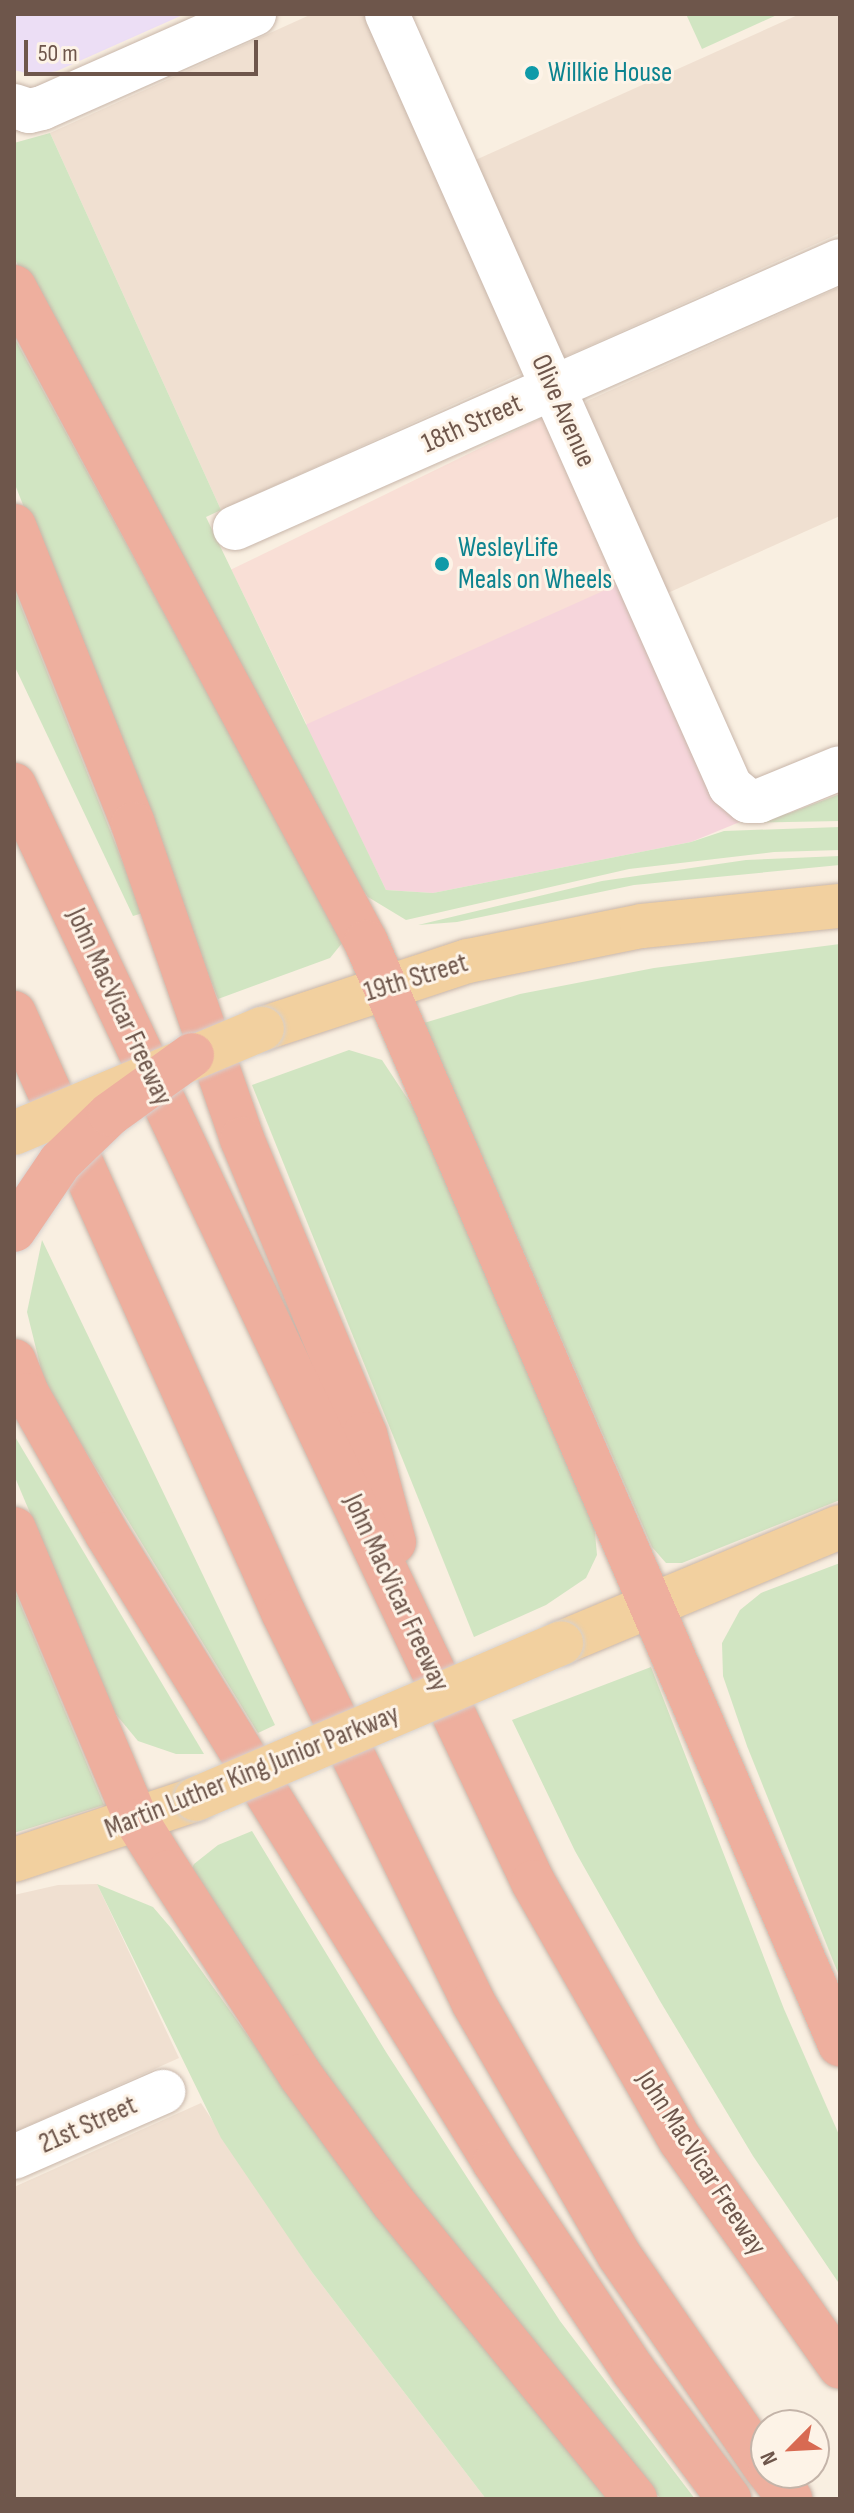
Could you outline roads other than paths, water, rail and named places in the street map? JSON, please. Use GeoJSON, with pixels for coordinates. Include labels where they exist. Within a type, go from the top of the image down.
{"type":"FeatureCollection","features":[{"type":"Feature","properties":{"kind":"highway"},"geometry":{"type":"LineString","coordinates":[[14,287],[385,986],[654,1605],[840,2044]]}},
{"type":"Feature","properties":{"kind":"highway"},"geometry":{"type":"LineString","coordinates":[[14,526],[133,824],[242,1139],[365,1434],[420,1645]]}},
{"type":"Feature","properties":{"kind":"highway","name":"John MacVicar Freeway"},"geometry":{"type":"LineString","coordinates":[[14,785],[533,1882],[681,2141],[840,2366]]}},
{"type":"Feature","properties":{"kind":"highway"},"geometry":{"type":"LineString","coordinates":[[14,1013],[283,1612]]}},
{"type":"Feature","properties":{"kind":"highway"},"geometry":{"type":"LineString","coordinates":[[14,1230],[60,1162],[110,1114],[192,1055]]}},
{"type":"Feature","properties":{"kind":"highway"},"geometry":{"type":"LineString","coordinates":[[14,1088],[283,1612],[473,2002],[566,2169],[707,2389],[750,2447]]}},
{"type":"Feature","properties":{"kind":"highway"},"geometry":{"type":"LineString","coordinates":[[14,1361],[100,1522],[495,2163],[633,2370],[729,2499]]}},
{"type":"Feature","properties":{"kind":"highway"},"geometry":{"type":"LineString","coordinates":[[14,1529],[137,1821],[310,2089],[481,2314],[635,2499]]}},
{"type":"Feature","properties":{"kind":"main road","name":"19th Street"},"geometry":{"type":"LineString","coordinates":[[14,1133],[192,1055],[385,986],[468,961],[642,926],[840,906]]}},
{"type":"Feature","properties":{"kind":"main road","name":"Martin Luther King Junior Parkway"},"geometry":{"type":"LineString","coordinates":[[14,1860],[196,1799],[840,1527]]}},
{"type":"Feature","properties":{"kind":"street"},"geometry":{"type":"LineString","coordinates":[[16,107],[42,108],[254,14]]}},
{"type":"Feature","properties":{"kind":"street","name":"Olive Avenue"},"geometry":{"type":"LineString","coordinates":[[387,14],[726,778],[748,801],[775,796],[840,768]]}},
{"type":"Feature","properties":{"kind":"street","name":"18th Street"},"geometry":{"type":"LineString","coordinates":[[235,528],[840,261]]}},
{"type":"Feature","properties":{"kind":"street","name":"21st Street"},"geometry":{"type":"LineString","coordinates":[[14,2157],[163,2092]]}},
{"type":"Feature","properties":{"kind":"place","name":"Willkie House"},"geometry":{"type":"Point","coordinates":[532,73]}},
{"type":"Feature","properties":{"kind":"place","name":"WesleyLife Meals on Wheels"},"geometry":{"type":"Point","coordinates":[442,564]}}]}
